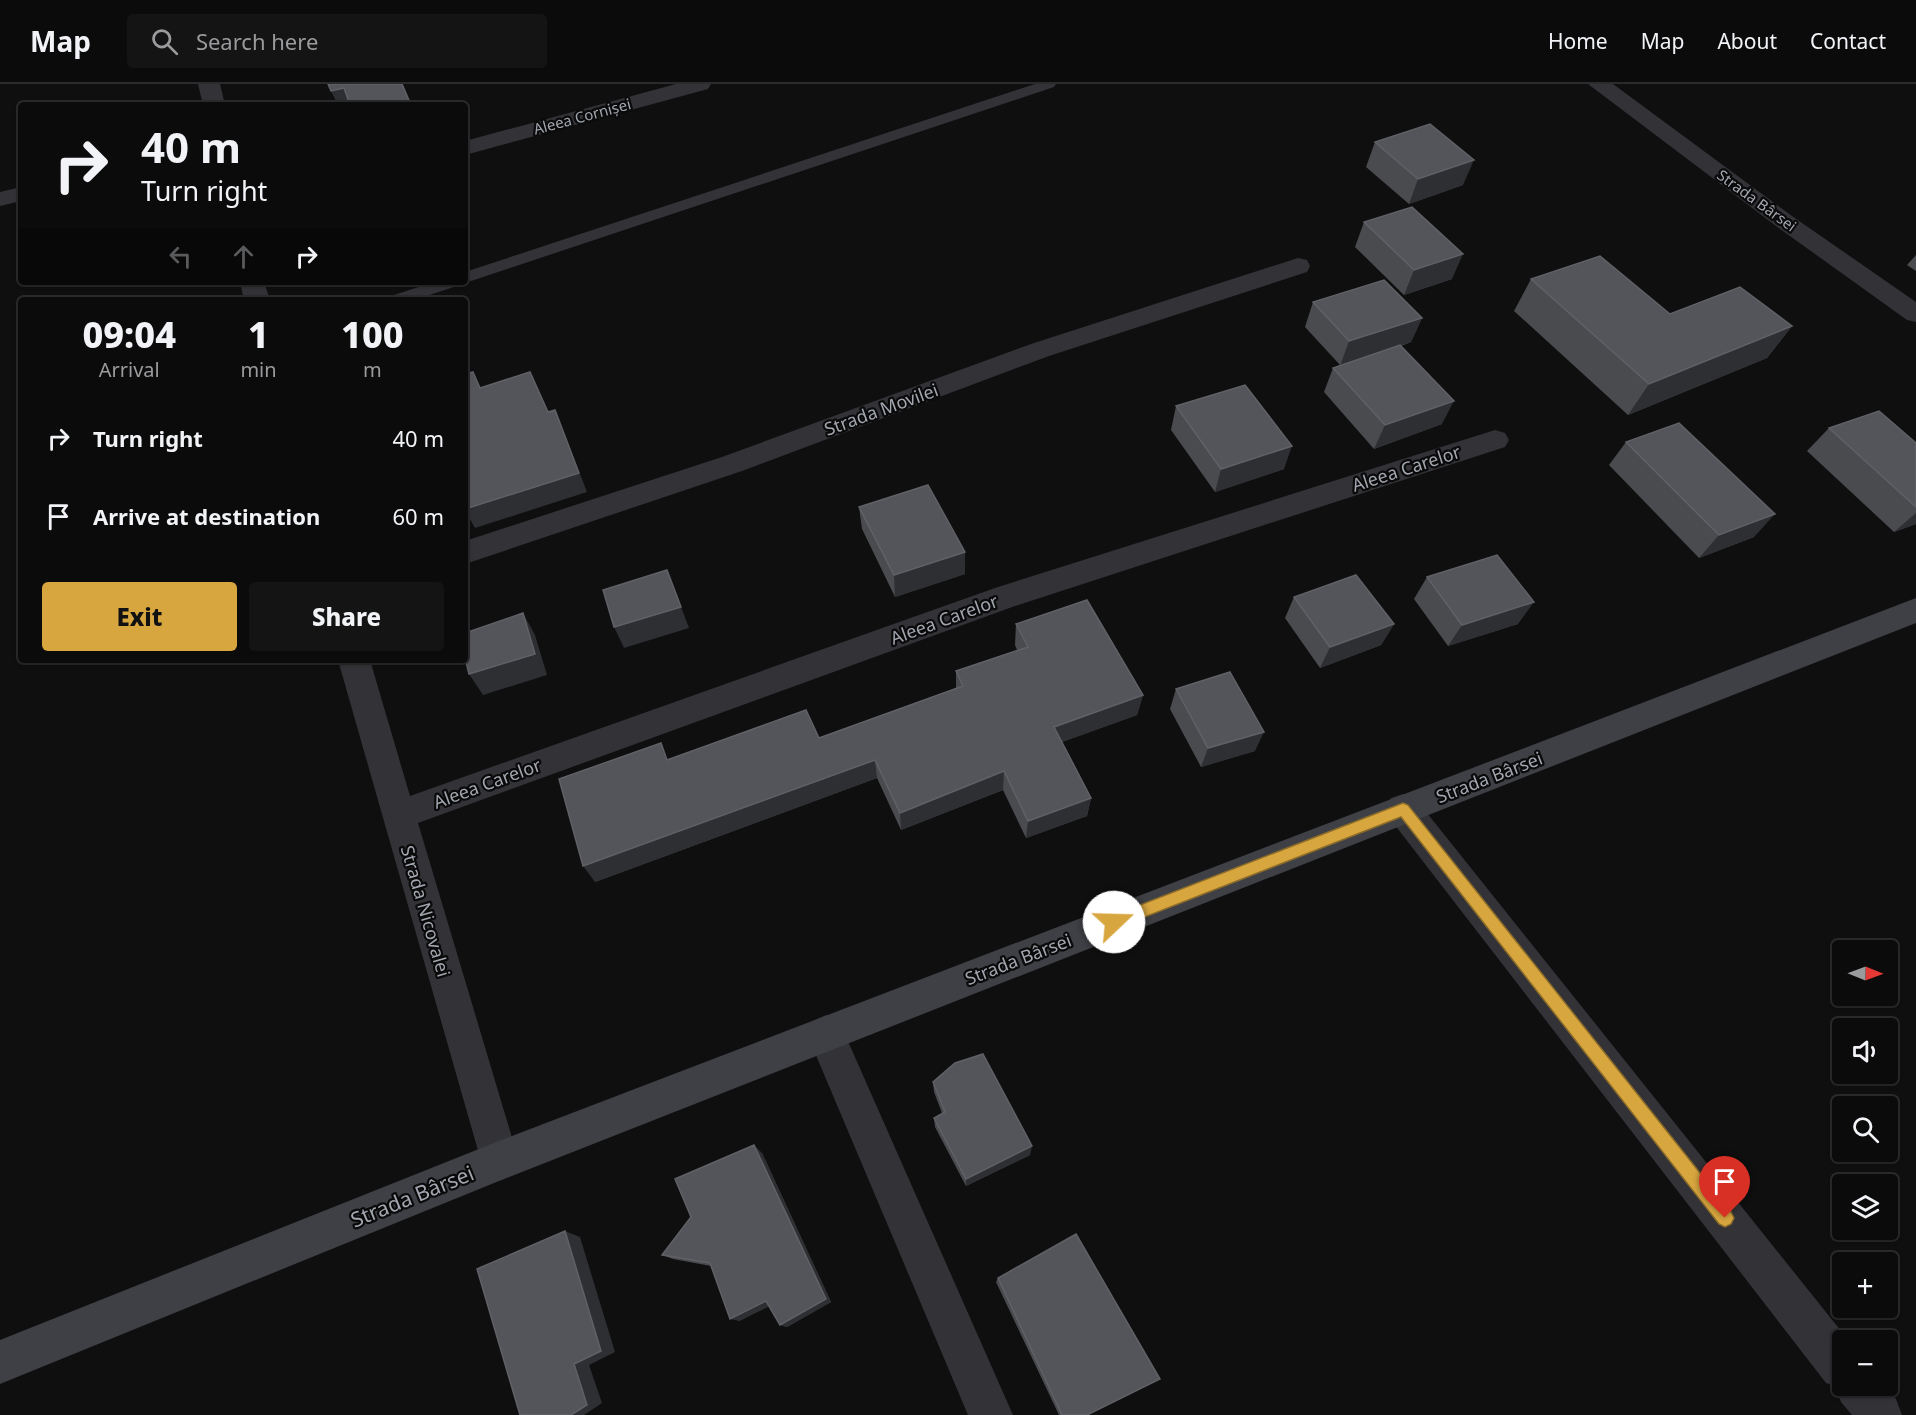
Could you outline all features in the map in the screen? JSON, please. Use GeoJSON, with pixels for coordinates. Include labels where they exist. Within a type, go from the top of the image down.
{"type":"FeatureCollection","features":[{"type":"Feature","properties":{"kind":"street"},"geometry":{"type":"LineString","coordinates":[[209,84],[212,102]]}},
{"type":"Feature","properties":{"kind":"street","name":"Aleea Cornișei"},"geometry":{"type":"LineString","coordinates":[[468,147],[700,84]]}},
{"type":"Feature","properties":{"kind":"street","name":"Strada Bârsei"},"geometry":{"type":"LineString","coordinates":[[1599,84],[1916,314]]}},
{"type":"Feature","properties":{"kind":"street"},"geometry":{"type":"LineString","coordinates":[[0,199],[18,195]]}},
{"type":"Feature","properties":{"kind":"street","name":"Strada Movilei"},"geometry":{"type":"LineString","coordinates":[[468,552],[732,464],[1040,350],[1298,266]]}},
{"type":"Feature","properties":{"kind":"street","name":"Aleea Carelor"},"geometry":{"type":"LineString","coordinates":[[399,815],[1006,597],[1495,440]]}},
{"type":"Feature","properties":{"kind":"street","name":"Strada Bârsei"},"geometry":{"type":"LineString","coordinates":[[0,1362],[499,1161],[1916,610]]}},
{"type":"Feature","properties":{"kind":"street","name":"Strada Nicovalei"},"geometry":{"type":"LineString","coordinates":[[355,663],[499,1161]]}},
{"type":"Feature","properties":{"kind":"street"},"geometry":{"type":"LineString","coordinates":[[1403,809],[1832,1354]]}},
{"type":"Feature","properties":{"kind":"street"},"geometry":{"type":"LineString","coordinates":[[826,1034],[990,1415]]}},
{"type":"Feature","properties":{"kind":"street"},"geometry":{"type":"LineString","coordinates":[[1865,1396],[1880,1415]]}},
{"type":"Feature","properties":{"kind":"lane"},"geometry":{"type":"LineString","coordinates":[[468,276],[1049,84]]}},
{"type":"Feature","properties":{"kind":"lane"},"geometry":{"type":"LineString","coordinates":[[406,297],[442,285]]}},
{"type":"Feature","properties":{"kind":"building"},"geometry":{"type":"Polygon","coordinates":[[[328,84],[402,84],[410,102],[349,102],[344,88],[331,91],[328,84]]]}},
{"type":"Feature","properties":{"kind":"building"},"geometry":{"type":"Polygon","coordinates":[[[1430,124],[1474,160],[1418,179],[1375,142],[1430,124]]]}},
{"type":"Feature","properties":{"kind":"building"},"geometry":{"type":"Polygon","coordinates":[[[1412,207],[1463,254],[1414,270],[1364,222],[1412,207]]]}},
{"type":"Feature","properties":{"kind":"building"},"geometry":{"type":"Polygon","coordinates":[[[1600,256],[1670,314],[1740,287],[1792,326],[1649,384],[1531,279],[1600,256]]]}},
{"type":"Feature","properties":{"kind":"building"},"geometry":{"type":"Polygon","coordinates":[[[1384,280],[1422,318],[1349,341],[1313,302],[1384,280]]]}},
{"type":"Feature","properties":{"kind":"building"},"geometry":{"type":"Polygon","coordinates":[[[1400,345],[1454,401],[1385,425],[1333,368],[1400,345]]]}},
{"type":"Feature","properties":{"kind":"building"},"geometry":{"type":"Polygon","coordinates":[[[473,372],[480,388],[530,372],[548,412],[555,410],[579,473],[468,508],[468,373],[473,372]]]}},
{"type":"Feature","properties":{"kind":"building"},"geometry":{"type":"Polygon","coordinates":[[[1245,385],[1292,446],[1221,469],[1176,406],[1245,385]]]}},
{"type":"Feature","properties":{"kind":"building"},"geometry":{"type":"Polygon","coordinates":[[[1879,411],[1916,443],[1916,507],[1829,428],[1879,411]]]}},
{"type":"Feature","properties":{"kind":"building"},"geometry":{"type":"Polygon","coordinates":[[[1679,423],[1775,514],[1719,535],[1626,442],[1679,423]]]}},
{"type":"Feature","properties":{"kind":"building"},"geometry":{"type":"Polygon","coordinates":[[[928,485],[965,552],[894,575],[859,507],[928,485]]]}},
{"type":"Feature","properties":{"kind":"building"},"geometry":{"type":"Polygon","coordinates":[[[1497,555],[1534,602],[1462,625],[1427,577],[1497,555]]]}},
{"type":"Feature","properties":{"kind":"building"},"geometry":{"type":"Polygon","coordinates":[[[667,570],[681,607],[614,627],[603,590],[667,570]]]}},
{"type":"Feature","properties":{"kind":"building"},"geometry":{"type":"Polygon","coordinates":[[[1356,575],[1394,624],[1330,647],[1294,597],[1356,575]]]}},
{"type":"Feature","properties":{"kind":"building"},"geometry":{"type":"Polygon","coordinates":[[[1087,600],[1143,695],[1054,727],[1091,798],[1028,821],[1004,771],[900,813],[875,760],[583,866],[559,779],[661,743],[667,760],[806,710],[819,738],[963,686],[956,671],[1028,647],[1016,624],[1087,600]]]}},
{"type":"Feature","properties":{"kind":"building"},"geometry":{"type":"Polygon","coordinates":[[[523,613],[535,654],[469,674],[466,663],[468,632],[523,613]]]}},
{"type":"Feature","properties":{"kind":"building"},"geometry":{"type":"Polygon","coordinates":[[[1230,672],[1264,732],[1208,748],[1176,689],[1230,672]]]}},
{"type":"Feature","properties":{"kind":"building"},"geometry":{"type":"Polygon","coordinates":[[[983,1054],[1032,1146],[966,1179],[934,1118],[945,1112],[933,1082],[955,1063],[983,1054]]]}},
{"type":"Feature","properties":{"kind":"building"},"geometry":{"type":"Polygon","coordinates":[[[754,1145],[826,1299],[780,1325],[766,1301],[730,1319],[710,1263],[662,1255],[691,1217],[675,1179],[754,1145]]]}},
{"type":"Feature","properties":{"kind":"building"},"geometry":{"type":"Polygon","coordinates":[[[565,1231],[601,1351],[574,1364],[587,1405],[571,1415],[520,1415],[477,1269],[565,1231]]]}},
{"type":"Feature","properties":{"kind":"building"},"geometry":{"type":"Polygon","coordinates":[[[1076,1234],[1160,1379],[1087,1415],[1062,1415],[998,1278],[1076,1234]]]}},
{"type":"Feature","properties":{"kind":"route"},"geometry":{"type":"LineString","coordinates":[[1114,922],[1403,809],[1725,1218]]}}]}
